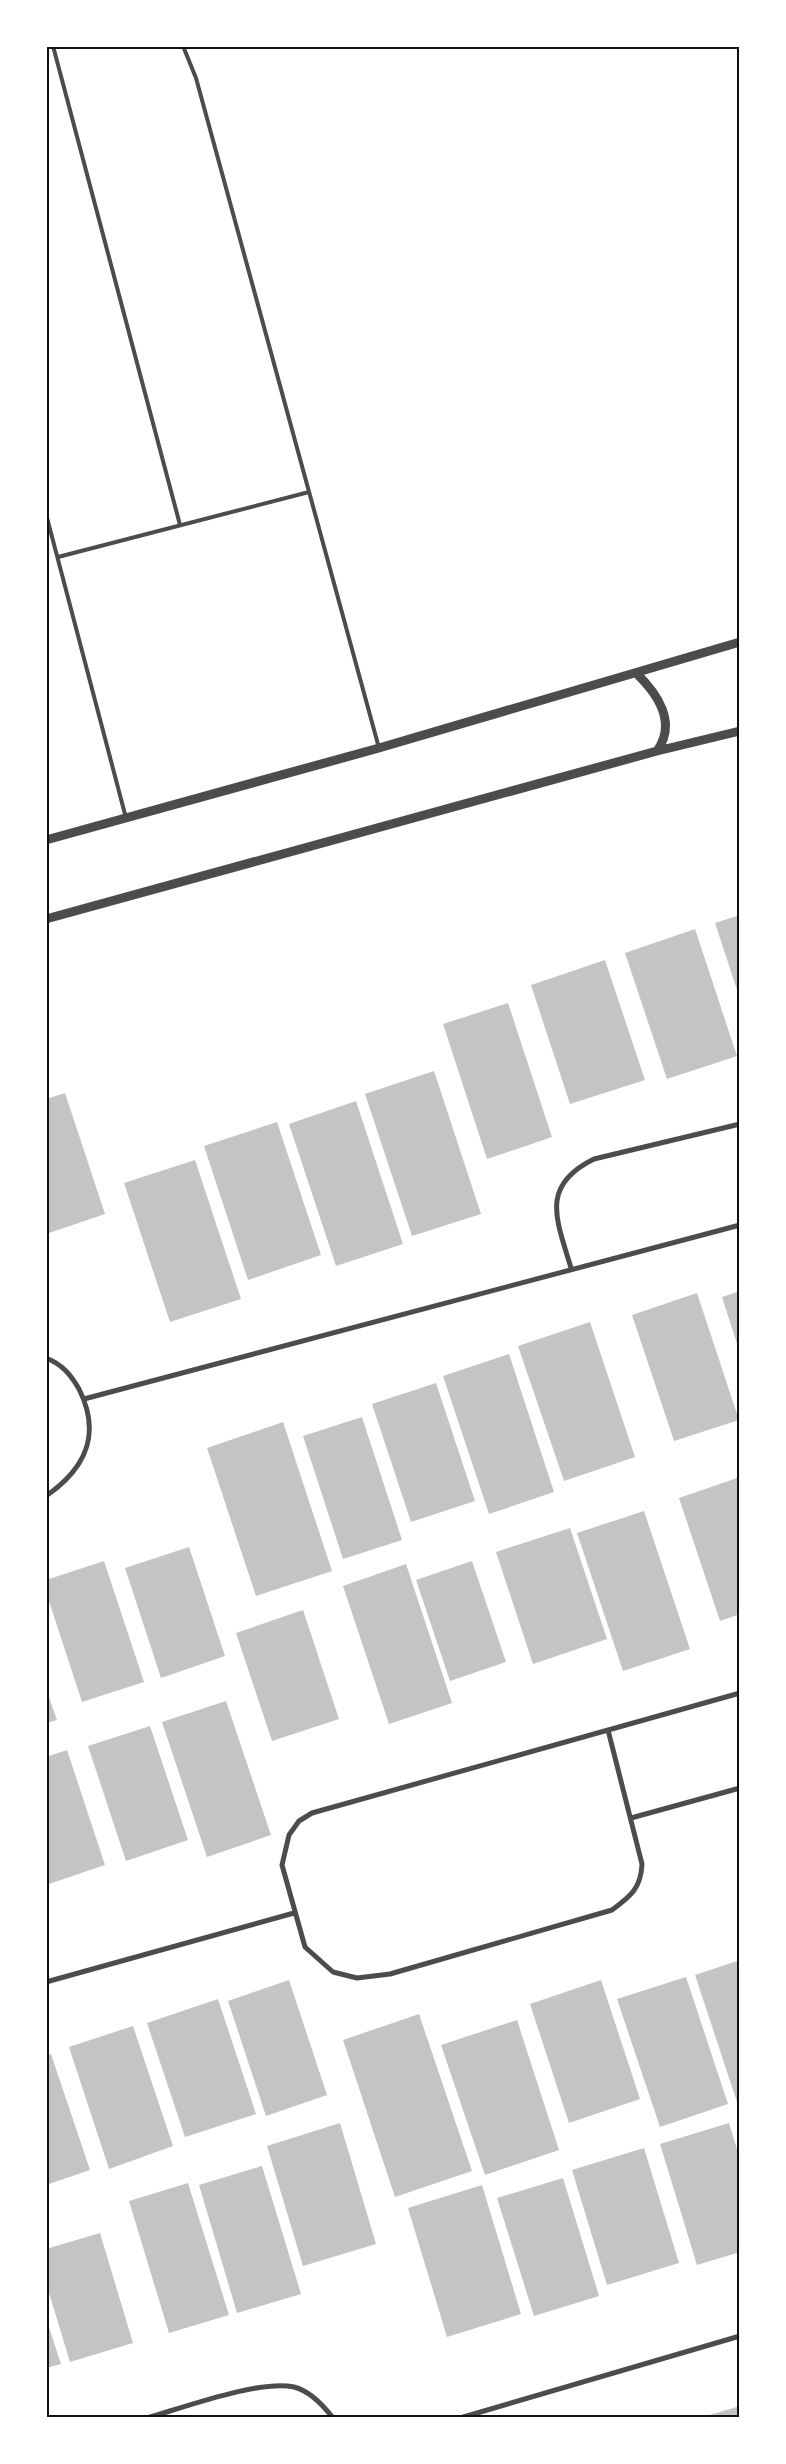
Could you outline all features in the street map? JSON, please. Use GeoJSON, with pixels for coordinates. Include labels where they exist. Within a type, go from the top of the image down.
{"type":"FeatureCollection","features":[{"type":"Feature","properties":{"kind":"street"},"geometry":{"type":"LineString","coordinates":[[46,840],[379,748],[740,642]]}},
{"type":"Feature","properties":{"kind":"street"},"geometry":{"type":"LineString","coordinates":[[636,673],[649,685],[660,701],[666,723],[665,739],[657,751]]}},
{"type":"Feature","properties":{"kind":"street"},"geometry":{"type":"LineString","coordinates":[[46,920],[657,751],[740,731]]}},
{"type":"Feature","properties":{"kind":"street"},"geometry":{"type":"LineString","coordinates":[[571,1268],[556,1215],[557,1198],[564,1180],[576,1168],[594,1159],[740,1124]]}},
{"type":"Feature","properties":{"kind":"street"},"geometry":{"type":"LineString","coordinates":[[84,1399],[571,1268],[740,1225]]}},
{"type":"Feature","properties":{"kind":"street"},"geometry":{"type":"LineString","coordinates":[[46,1358],[57,1362],[72,1377],[84,1399],[90,1421],[89,1442],[80,1463],[65,1483],[46,1496]]}},
{"type":"Feature","properties":{"kind":"street"},"geometry":{"type":"LineString","coordinates":[[608,1730],[642,1864],[642,1879],[630,1897],[612,1910],[390,1974],[357,1978],[334,1972],[305,1947],[294,1913],[282,1864],[289,1835],[299,1821],[312,1813],[608,1730],[740,1693]]}},
{"type":"Feature","properties":{"kind":"street"},"geometry":{"type":"LineString","coordinates":[[631,1818],[740,1788]]}},
{"type":"Feature","properties":{"kind":"street"},"geometry":{"type":"LineString","coordinates":[[46,1982],[294,1913]]}},
{"type":"Feature","properties":{"kind":"street"},"geometry":{"type":"LineString","coordinates":[[460,2418],[740,2336]]}},
{"type":"Feature","properties":{"kind":"street"},"geometry":{"type":"LineString","coordinates":[[147,2418],[265,2385],[294,2387],[322,2404],[333,2418]]}},
{"type":"Feature","properties":{"kind":"lane"},"geometry":{"type":"LineString","coordinates":[[53,46],[180,525]]}},
{"type":"Feature","properties":{"kind":"lane"},"geometry":{"type":"LineString","coordinates":[[182,46],[196,78],[379,748]]}},
{"type":"Feature","properties":{"kind":"lane"},"geometry":{"type":"LineString","coordinates":[[58,557],[309,492]]}},
{"type":"Feature","properties":{"kind":"lane"},"geometry":{"type":"LineString","coordinates":[[46,514],[126,818]]}},
{"type":"Feature","properties":{"kind":"building"},"geometry":{"type":"Polygon","coordinates":[[[740,915],[740,996],[739,996],[715,923],[740,915]]]}},
{"type":"Feature","properties":{"kind":"building"},"geometry":{"type":"Polygon","coordinates":[[[695,929],[737,1056],[667,1079],[625,953],[695,929]]]}},
{"type":"Feature","properties":{"kind":"building"},"geometry":{"type":"Polygon","coordinates":[[[605,960],[645,1080],[570,1104],[531,985],[605,960]]]}},
{"type":"Feature","properties":{"kind":"building"},"geometry":{"type":"Polygon","coordinates":[[[508,1003],[552,1137],[487,1159],[443,1024],[508,1003]]]}},
{"type":"Feature","properties":{"kind":"building"},"geometry":{"type":"Polygon","coordinates":[[[434,1071],[481,1214],[412,1236],[365,1094],[434,1071]]]}},
{"type":"Feature","properties":{"kind":"building"},"geometry":{"type":"Polygon","coordinates":[[[65,1093],[105,1214],[46,1234],[46,1099],[65,1093]]]}},
{"type":"Feature","properties":{"kind":"building"},"geometry":{"type":"Polygon","coordinates":[[[356,1101],[403,1244],[336,1266],[289,1124],[356,1101]]]}},
{"type":"Feature","properties":{"kind":"building"},"geometry":{"type":"Polygon","coordinates":[[[277,1122],[321,1255],[248,1280],[204,1146],[277,1122]]]}},
{"type":"Feature","properties":{"kind":"building"},"geometry":{"type":"Polygon","coordinates":[[[195,1160],[241,1299],[170,1322],[124,1183],[195,1160]]]}},
{"type":"Feature","properties":{"kind":"building"},"geometry":{"type":"Polygon","coordinates":[[[740,1291],[740,1350],[739,1350],[722,1297],[740,1291]]]}},
{"type":"Feature","properties":{"kind":"building"},"geometry":{"type":"Polygon","coordinates":[[[697,1293],[739,1420],[674,1441],[632,1315],[697,1293]]]}},
{"type":"Feature","properties":{"kind":"building"},"geometry":{"type":"Polygon","coordinates":[[[590,1322],[635,1457],[564,1481],[518,1346],[590,1322]]]}},
{"type":"Feature","properties":{"kind":"building"},"geometry":{"type":"Polygon","coordinates":[[[509,1354],[554,1492],[489,1514],[443,1376],[509,1354]]]}},
{"type":"Feature","properties":{"kind":"building"},"geometry":{"type":"Polygon","coordinates":[[[436,1383],[475,1501],[411,1522],[372,1404],[436,1383]]]}},
{"type":"Feature","properties":{"kind":"building"},"geometry":{"type":"Polygon","coordinates":[[[362,1417],[402,1540],[343,1559],[303,1436],[362,1417]]]}},
{"type":"Feature","properties":{"kind":"building"},"geometry":{"type":"Polygon","coordinates":[[[283,1422],[332,1571],[256,1596],[207,1448],[283,1422]]]}},
{"type":"Feature","properties":{"kind":"building"},"geometry":{"type":"Polygon","coordinates":[[[740,1477],[740,1614],[720,1621],[679,1498],[740,1477]]]}},
{"type":"Feature","properties":{"kind":"building"},"geometry":{"type":"Polygon","coordinates":[[[644,1511],[690,1649],[623,1671],[577,1533],[644,1511]]]}},
{"type":"Feature","properties":{"kind":"building"},"geometry":{"type":"Polygon","coordinates":[[[570,1528],[607,1639],[533,1664],[496,1552],[570,1528]]]}},
{"type":"Feature","properties":{"kind":"building"},"geometry":{"type":"Polygon","coordinates":[[[189,1547],[225,1656],[161,1678],[125,1568],[189,1547]]]}},
{"type":"Feature","properties":{"kind":"building"},"geometry":{"type":"Polygon","coordinates":[[[104,1561],[144,1682],[82,1702],[46,1592],[46,1580],[104,1561]]]}},
{"type":"Feature","properties":{"kind":"building"},"geometry":{"type":"Polygon","coordinates":[[[472,1561],[506,1662],[450,1681],[416,1580],[472,1561]]]}},
{"type":"Feature","properties":{"kind":"building"},"geometry":{"type":"Polygon","coordinates":[[[406,1564],[452,1703],[389,1724],[343,1586],[406,1564]]]}},
{"type":"Feature","properties":{"kind":"building"},"geometry":{"type":"Polygon","coordinates":[[[303,1610],[339,1719],[272,1741],[236,1633],[303,1610]]]}},
{"type":"Feature","properties":{"kind":"building"},"geometry":{"type":"Polygon","coordinates":[[[46,1689],[57,1720],[46,1723],[46,1689]]]}},
{"type":"Feature","properties":{"kind":"building"},"geometry":{"type":"Polygon","coordinates":[[[226,1701],[271,1835],[207,1857],[162,1722],[226,1701]]]}},
{"type":"Feature","properties":{"kind":"building"},"geometry":{"type":"Polygon","coordinates":[[[150,1726],[188,1840],[126,1861],[88,1746],[150,1726]]]}},
{"type":"Feature","properties":{"kind":"building"},"geometry":{"type":"Polygon","coordinates":[[[67,1750],[105,1865],[46,1885],[46,1757],[67,1750]]]}},
{"type":"Feature","properties":{"kind":"building"},"geometry":{"type":"Polygon","coordinates":[[[740,1960],[740,2108],[739,2108],[695,1975],[740,1960]]]}},
{"type":"Feature","properties":{"kind":"building"},"geometry":{"type":"Polygon","coordinates":[[[686,1977],[728,2104],[660,2127],[617,1999],[686,1977]]]}},
{"type":"Feature","properties":{"kind":"building"},"geometry":{"type":"Polygon","coordinates":[[[289,1980],[327,2095],[266,2116],[228,2001],[289,1980]]]}},
{"type":"Feature","properties":{"kind":"building"},"geometry":{"type":"Polygon","coordinates":[[[601,1980],[640,2099],[569,2123],[530,2004],[601,1980]]]}},
{"type":"Feature","properties":{"kind":"building"},"geometry":{"type":"Polygon","coordinates":[[[218,1999],[256,2114],[185,2137],[147,2023],[218,1999]]]}},
{"type":"Feature","properties":{"kind":"building"},"geometry":{"type":"Polygon","coordinates":[[[419,2014],[472,2171],[395,2197],[343,2040],[419,2014]]]}},
{"type":"Feature","properties":{"kind":"building"},"geometry":{"type":"Polygon","coordinates":[[[517,2020],[559,2150],[485,2175],[441,2045],[517,2020]]]}},
{"type":"Feature","properties":{"kind":"building"},"geometry":{"type":"Polygon","coordinates":[[[133,2026],[173,2146],[109,2169],[69,2047],[133,2026]]]}},
{"type":"Feature","properties":{"kind":"building"},"geometry":{"type":"Polygon","coordinates":[[[51,2054],[90,2170],[46,2185],[46,2056],[51,2054]]]}},
{"type":"Feature","properties":{"kind":"building"},"geometry":{"type":"Polygon","coordinates":[[[340,2123],[376,2244],[303,2266],[267,2146],[340,2123]]]}},
{"type":"Feature","properties":{"kind":"building"},"geometry":{"type":"Polygon","coordinates":[[[729,2123],[740,2159],[740,2252],[697,2265],[660,2144],[729,2123]]]}},
{"type":"Feature","properties":{"kind":"building"},"geometry":{"type":"Polygon","coordinates":[[[644,2148],[679,2263],[607,2285],[572,2170],[644,2148]]]}},
{"type":"Feature","properties":{"kind":"building"},"geometry":{"type":"Polygon","coordinates":[[[262,2166],[301,2294],[237,2313],[199,2185],[262,2166]]]}},
{"type":"Feature","properties":{"kind":"building"},"geometry":{"type":"Polygon","coordinates":[[[563,2178],[599,2296],[534,2316],[497,2198],[563,2178]]]}},
{"type":"Feature","properties":{"kind":"building"},"geometry":{"type":"Polygon","coordinates":[[[188,2183],[229,2315],[169,2333],[129,2201],[188,2183]]]}},
{"type":"Feature","properties":{"kind":"building"},"geometry":{"type":"Polygon","coordinates":[[[482,2185],[521,2314],[447,2337],[408,2208],[482,2185]]]}},
{"type":"Feature","properties":{"kind":"building"},"geometry":{"type":"Polygon","coordinates":[[[100,2233],[133,2343],[70,2362],[46,2283],[46,2249],[100,2233]]]}},
{"type":"Feature","properties":{"kind":"building"},"geometry":{"type":"Polygon","coordinates":[[[46,2318],[61,2364],[46,2368],[46,2318]]]}},
{"type":"Feature","properties":{"kind":"building"},"geometry":{"type":"Polygon","coordinates":[[[740,2406],[740,2418],[703,2418],[703,2417],[740,2406]]]}}]}
